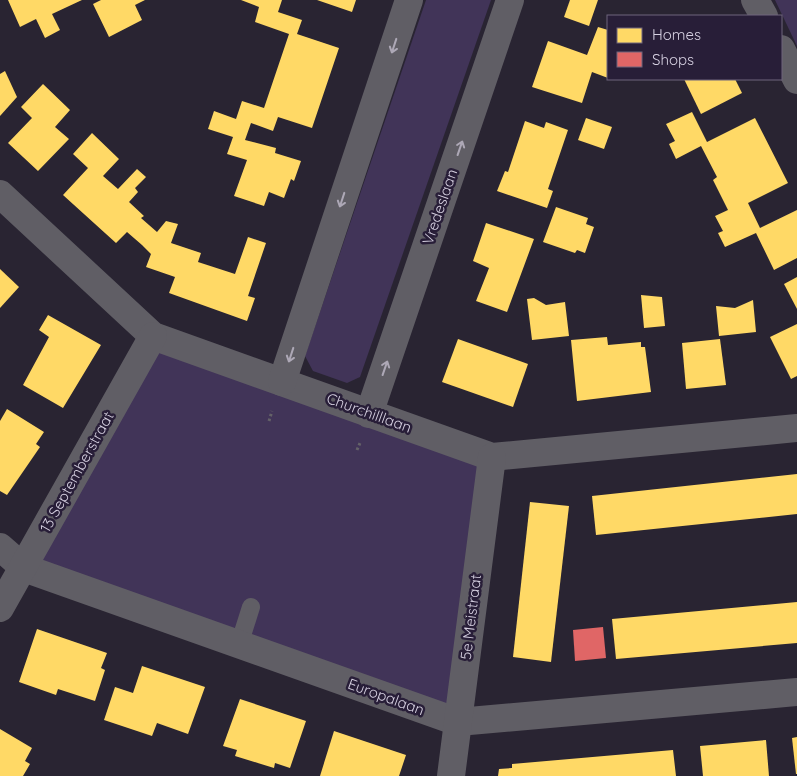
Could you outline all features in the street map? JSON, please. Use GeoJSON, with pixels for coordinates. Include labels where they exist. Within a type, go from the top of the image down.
{"type":"FeatureCollection","features":[{"type":"Feature","properties":{"kind":"street"},"geometry":{"type":"LineString","coordinates":[[282,382],[409,0]]}},
{"type":"Feature","properties":{"kind":"street","name":"Vredeslaan"},"geometry":{"type":"LineString","coordinates":[[369,414],[510,0]]}},
{"type":"Feature","properties":{"kind":"street"},"geometry":{"type":"LineString","coordinates":[[755,0],[763,15]]}},
{"type":"Feature","properties":{"kind":"street"},"geometry":{"type":"LineString","coordinates":[[782,51],[797,80]]}},
{"type":"Feature","properties":{"kind":"street","name":"Churchilllaan"},"geometry":{"type":"LineString","coordinates":[[0,194],[153,336],[492,457],[797,428]]}},
{"type":"Feature","properties":{"kind":"street","name":"13 Septemberstraat"},"geometry":{"type":"LineString","coordinates":[[0,608],[153,336]]}},
{"type":"Feature","properties":{"kind":"street","name":"5e Meistraat"},"geometry":{"type":"LineString","coordinates":[[451,776],[492,457]]}},
{"type":"Feature","properties":{"kind":"street","name":"Europalaan"},"geometry":{"type":"LineString","coordinates":[[0,546],[24,568],[458,722],[797,692]]}},
{"type":"Feature","properties":{"kind":"lane"},"geometry":{"type":"LineString","coordinates":[[239,644],[251,608]]}},
{"type":"Feature","properties":{"kind":"shaded area"},"geometry":{"type":"Polygon","coordinates":[[[426,0],[491,0],[360,377],[347,383],[313,371],[305,356],[426,0]]]}},
{"type":"Feature","properties":{"kind":"shaded area"},"geometry":{"type":"Polygon","coordinates":[[[775,0],[797,0],[797,46],[775,0]]]}},
{"type":"Feature","properties":{"kind":"shaded area"},"geometry":{"type":"Polygon","coordinates":[[[153,342],[484,462],[451,711],[30,567],[153,342]]]}},
{"type":"Feature","properties":{"kind":"building: Homes"},"geometry":{"type":"Polygon","coordinates":[[[8,0],[82,0],[52,14],[60,30],[45,38],[36,19],[20,27],[8,0]]]}},
{"type":"Feature","properties":{"kind":"building: Homes"},"geometry":{"type":"Polygon","coordinates":[[[101,0],[145,0],[135,5],[142,20],[109,37],[93,4],[101,0]]]}},
{"type":"Feature","properties":{"kind":"building: Homes"},"geometry":{"type":"Polygon","coordinates":[[[241,0],[282,0],[278,12],[302,20],[297,34],[339,48],[312,128],[278,117],[273,131],[251,123],[245,140],[276,148],[275,153],[301,161],[294,181],[291,179],[284,198],[269,192],[264,206],[234,196],[247,160],[227,154],[233,137],[208,129],[214,111],[236,119],[242,101],[264,108],[289,34],[255,22],[259,7],[241,0]]]}},
{"type":"Feature","properties":{"kind":"building: Homes"},"geometry":{"type":"Polygon","coordinates":[[[317,0],[356,0],[352,12],[317,0]]]}},
{"type":"Feature","properties":{"kind":"building: Homes"},"geometry":{"type":"Polygon","coordinates":[[[570,0],[598,0],[589,26],[564,17],[570,0]]]}},
{"type":"Feature","properties":{"kind":"building: Homes"},"geometry":{"type":"Polygon","coordinates":[[[598,27],[607,30],[607,78],[592,72],[582,103],[532,87],[548,41],[587,55],[598,27]]]}},
{"type":"Feature","properties":{"kind":"building: Homes"},"geometry":{"type":"Polygon","coordinates":[[[5,71],[17,97],[0,116],[0,74],[5,71]]]}},
{"type":"Feature","properties":{"kind":"building: Homes"},"geometry":{"type":"Polygon","coordinates":[[[684,80],[736,80],[742,93],[701,114],[684,80]]]}},
{"type":"Feature","properties":{"kind":"building: Homes"},"geometry":{"type":"Polygon","coordinates":[[[43,84],[70,110],[55,127],[69,139],[38,171],[8,143],[32,118],[21,107],[43,84]]]}},
{"type":"Feature","properties":{"kind":"building: Homes"},"geometry":{"type":"Polygon","coordinates":[[[692,112],[707,142],[755,118],[788,183],[748,203],[760,228],[797,210],[797,258],[774,270],[756,233],[725,247],[718,233],[723,231],[715,216],[728,210],[713,180],[717,177],[701,146],[676,159],[669,144],[675,141],[666,124],[692,112]]]}},
{"type":"Feature","properties":{"kind":"building: Homes"},"geometry":{"type":"Polygon","coordinates":[[[586,118],[612,127],[604,149],[578,140],[586,118]]]}},
{"type":"Feature","properties":{"kind":"building: Homes"},"geometry":{"type":"Polygon","coordinates":[[[525,121],[544,128],[546,122],[568,130],[548,189],[553,191],[547,208],[497,191],[505,171],[508,172],[525,121]]]}},
{"type":"Feature","properties":{"kind":"building: Homes"},"geometry":{"type":"Polygon","coordinates":[[[92,133],[119,159],[103,176],[118,189],[137,169],[146,177],[135,188],[138,192],[129,202],[144,216],[141,218],[157,232],[166,221],[178,224],[171,243],[201,253],[198,262],[235,274],[248,237],[266,243],[248,296],[255,298],[247,321],[169,293],[175,277],[146,267],[151,254],[142,245],[127,232],[116,243],[63,195],[88,168],[73,154],[92,133]]]}},
{"type":"Feature","properties":{"kind":"building: Homes"},"geometry":{"type":"Polygon","coordinates":[[[556,207],[588,218],[586,224],[594,227],[585,253],[577,250],[575,253],[543,242],[556,207]]]}},
{"type":"Feature","properties":{"kind":"building: Homes"},"geometry":{"type":"Polygon","coordinates":[[[486,223],[534,239],[507,312],[476,301],[489,268],[473,261],[486,223]]]}},
{"type":"Feature","properties":{"kind":"building: Homes"},"geometry":{"type":"Polygon","coordinates":[[[0,269],[19,287],[0,308],[0,269]]]}},
{"type":"Feature","properties":{"kind":"building: Homes"},"geometry":{"type":"Polygon","coordinates":[[[797,277],[797,309],[784,284],[797,277]]]}},
{"type":"Feature","properties":{"kind":"building: Homes"},"geometry":{"type":"Polygon","coordinates":[[[641,295],[662,297],[665,326],[644,328],[641,295]]]}},
{"type":"Feature","properties":{"kind":"building: Homes"},"geometry":{"type":"Polygon","coordinates":[[[534,298],[546,305],[565,302],[569,336],[532,340],[527,299],[534,298]]]}},
{"type":"Feature","properties":{"kind":"building: Homes"},"geometry":{"type":"Polygon","coordinates":[[[753,300],[756,332],[719,336],[716,306],[735,308],[753,300]]]}},
{"type":"Feature","properties":{"kind":"building: Homes"},"geometry":{"type":"Polygon","coordinates":[[[48,315],[101,345],[63,408],[23,385],[49,337],[39,330],[48,315]]]}},
{"type":"Feature","properties":{"kind":"building: Homes"},"geometry":{"type":"Polygon","coordinates":[[[797,324],[797,376],[791,379],[770,337],[797,324]]]}},
{"type":"Feature","properties":{"kind":"building: Homes"},"geometry":{"type":"Polygon","coordinates":[[[607,337],[608,345],[641,342],[641,347],[645,347],[651,392],[577,401],[571,340],[607,337]]]}},
{"type":"Feature","properties":{"kind":"building: Homes"},"geometry":{"type":"Polygon","coordinates":[[[458,339],[528,364],[513,407],[442,382],[458,339]]]}},
{"type":"Feature","properties":{"kind":"building: Homes"},"geometry":{"type":"Polygon","coordinates":[[[720,339],[726,385],[686,389],[682,343],[720,339]]]}},
{"type":"Feature","properties":{"kind":"building: Homes"},"geometry":{"type":"Polygon","coordinates":[[[7,409],[44,432],[36,444],[40,447],[7,495],[0,491],[0,421],[7,409]]]}},
{"type":"Feature","properties":{"kind":"building: Homes"},"geometry":{"type":"Polygon","coordinates":[[[797,474],[797,514],[596,535],[592,496],[797,474]]]}},
{"type":"Feature","properties":{"kind":"building: Homes"},"geometry":{"type":"Polygon","coordinates":[[[530,502],[569,506],[551,662],[513,657],[530,502]]]}},
{"type":"Feature","properties":{"kind":"building: Homes"},"geometry":{"type":"Polygon","coordinates":[[[797,602],[797,643],[616,659],[612,619],[797,602]]]}},
{"type":"Feature","properties":{"kind":"building: Homes"},"geometry":{"type":"Polygon","coordinates":[[[37,629],[107,653],[101,668],[105,670],[95,701],[58,689],[56,695],[19,682],[37,629]]]}},
{"type":"Feature","properties":{"kind":"building: Homes"},"geometry":{"type":"Polygon","coordinates":[[[142,666],[205,687],[188,734],[157,723],[152,736],[104,720],[115,687],[133,693],[142,666]]]}},
{"type":"Feature","properties":{"kind":"building: Homes"},"geometry":{"type":"Polygon","coordinates":[[[240,699],[306,721],[290,768],[275,763],[274,768],[235,756],[237,750],[223,746],[240,699]]]}},
{"type":"Feature","properties":{"kind":"building: Homes"},"geometry":{"type":"Polygon","coordinates":[[[0,729],[32,748],[25,761],[30,764],[23,776],[0,776],[0,729]]]}},
{"type":"Feature","properties":{"kind":"building: Homes"},"geometry":{"type":"Polygon","coordinates":[[[334,731],[406,755],[399,776],[320,776],[334,731]]]}},
{"type":"Feature","properties":{"kind":"building: Homes"},"geometry":{"type":"Polygon","coordinates":[[[797,737],[797,774],[796,774],[792,738],[797,737]]]}},
{"type":"Feature","properties":{"kind":"building: Homes"},"geometry":{"type":"Polygon","coordinates":[[[766,740],[769,776],[703,776],[700,746],[766,740]]]}},
{"type":"Feature","properties":{"kind":"building: Homes"},"geometry":{"type":"Polygon","coordinates":[[[673,750],[676,776],[498,776],[499,769],[512,768],[512,764],[673,750]]]}},
{"type":"Feature","properties":{"kind":"building: Shops"},"geometry":{"type":"Polygon","coordinates":[[[603,627],[606,658],[575,661],[573,630],[603,627]]]}}]}
